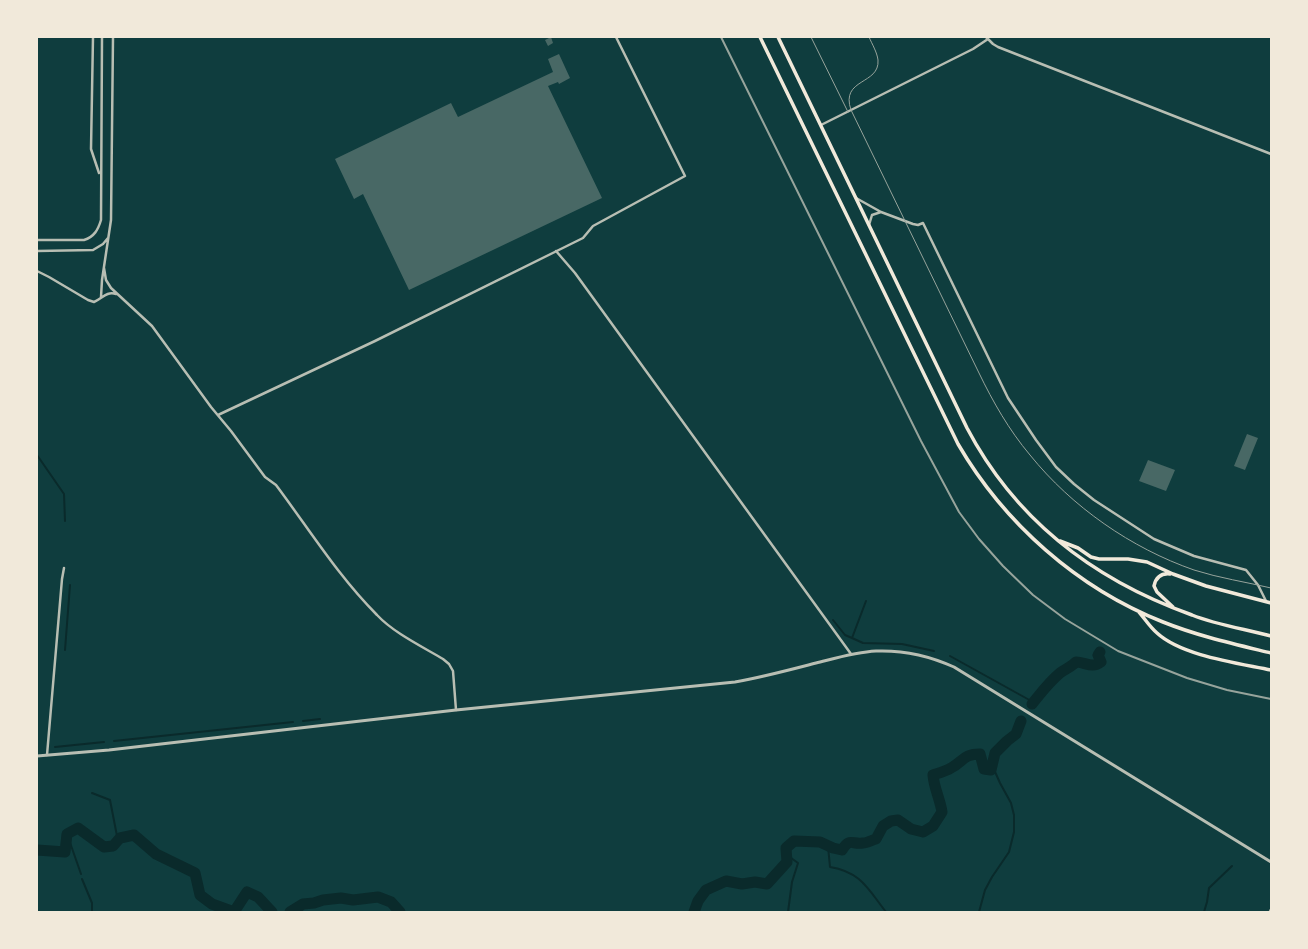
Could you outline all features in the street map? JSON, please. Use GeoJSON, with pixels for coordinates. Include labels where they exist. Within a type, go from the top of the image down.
{"type":"FeatureCollection","features":[{"type":"Feature","properties":{"kind":"main road"},"geometry":{"type":"LineString","coordinates":[[760,37],[958,444],[971,467],[1001,506],[1051,555],[1093,586],[1138,611],[1162,622],[1202,635],[1271,653]]}},
{"type":"Feature","properties":{"kind":"main road"},"geometry":{"type":"LineString","coordinates":[[778,37],[947,389],[975,444],[992,470],[1008,490],[1033,518],[1056,539],[1101,573],[1151,599],[1193,616],[1271,636]]}},
{"type":"Feature","properties":{"kind":"main road"},"geometry":{"type":"LineString","coordinates":[[1056,539],[1078,548],[1091,557],[1104,560],[1138,560],[1152,564],[1173,574],[1206,586],[1271,603]]}},
{"type":"Feature","properties":{"kind":"main road"},"geometry":{"type":"LineString","coordinates":[[1173,574],[1165,573],[1161,575],[1154,586],[1157,592],[1177,609]]}},
{"type":"Feature","properties":{"kind":"main road"},"geometry":{"type":"LineString","coordinates":[[1138,611],[1157,633],[1168,641],[1181,647],[1210,656],[1271,670]]}},
{"type":"Feature","properties":{"kind":"street"},"geometry":{"type":"LineString","coordinates":[[93,37],[91,149],[100,176]]}},
{"type":"Feature","properties":{"kind":"street"},"geometry":{"type":"LineString","coordinates":[[37,240],[90,239],[99,228],[102,37]]}},
{"type":"Feature","properties":{"kind":"street"},"geometry":{"type":"LineString","coordinates":[[101,297],[112,220],[113,37]]}},
{"type":"Feature","properties":{"kind":"street"},"geometry":{"type":"LineString","coordinates":[[218,415],[369,344],[583,238],[593,226],[685,176],[616,37]]}},
{"type":"Feature","properties":{"kind":"street"},"geometry":{"type":"LineString","coordinates":[[821,125],[973,49],[987,38],[998,47],[1271,154]]}},
{"type":"Feature","properties":{"kind":"street"},"geometry":{"type":"LineString","coordinates":[[856,198],[881,212],[913,224],[918,225],[923,223],[1008,398],[1052,462],[1066,476],[1094,500],[1154,539],[1194,556],[1248,571],[1258,585],[1266,602]]}},
{"type":"Feature","properties":{"kind":"street"},"geometry":{"type":"LineString","coordinates":[[868,225],[872,215],[881,212]]}},
{"type":"Feature","properties":{"kind":"street"},"geometry":{"type":"LineString","coordinates":[[37,251],[93,250],[103,244],[109,237]]}},
{"type":"Feature","properties":{"kind":"street"},"geometry":{"type":"LineString","coordinates":[[556,251],[575,273],[851,654]]}},
{"type":"Feature","properties":{"kind":"street"},"geometry":{"type":"LineString","coordinates":[[104,268],[108,285],[152,326],[265,478],[276,485],[342,576],[377,616],[449,664],[452,671],[456,710]]}},
{"type":"Feature","properties":{"kind":"street"},"geometry":{"type":"LineString","coordinates":[[37,271],[94,302],[101,297],[112,293],[117,294]]}},
{"type":"Feature","properties":{"kind":"street"},"geometry":{"type":"LineString","coordinates":[[47,755],[64,568]]}},
{"type":"Feature","properties":{"kind":"street"},"geometry":{"type":"LineString","coordinates":[[37,756],[260,734],[456,710],[735,682],[757,678],[851,654],[878,651],[921,655],[937,659],[954,667],[1271,862]]}},
{"type":"Feature","properties":{"kind":"building"},"geometry":{"type":"Polygon","coordinates":[[[551,37],[553,43],[548,46],[545,40],[551,37]]]}},
{"type":"Feature","properties":{"kind":"building"},"geometry":{"type":"Polygon","coordinates":[[[559,54],[570,78],[559,84],[558,82],[548,86],[602,198],[409,290],[363,194],[354,199],[335,159],[451,103],[458,117],[553,72],[548,59],[559,54]]]}},
{"type":"Feature","properties":{"kind":"building"},"geometry":{"type":"Polygon","coordinates":[[[1247,434],[1258,438],[1245,470],[1234,466],[1247,434]]]}},
{"type":"Feature","properties":{"kind":"building"},"geometry":{"type":"Polygon","coordinates":[[[1148,460],[1175,470],[1166,491],[1139,481],[1148,460]]]}},
{"type":"Feature","properties":{"kind":"waterway"},"geometry":{"type":"LineString","coordinates":[[37,455],[64,494],[65,521]]}},
{"type":"Feature","properties":{"kind":"waterway"},"geometry":{"type":"LineString","coordinates":[[65,650],[70,585]]}},
{"type":"Feature","properties":{"kind":"waterway"},"geometry":{"type":"LineString","coordinates":[[833,620],[845,635],[852,638],[866,601]]}},
{"type":"Feature","properties":{"kind":"waterway"},"geometry":{"type":"LineString","coordinates":[[852,638],[863,643],[902,644],[934,651]]}},
{"type":"Feature","properties":{"kind":"waterway"},"geometry":{"type":"LineString","coordinates":[[1032,704],[1056,676],[1076,662],[1092,665],[1101,662],[1098,655],[1100,652]]}},
{"type":"Feature","properties":{"kind":"waterway"},"geometry":{"type":"LineString","coordinates":[[950,656],[1033,702]]}},
{"type":"Feature","properties":{"kind":"waterway"},"geometry":{"type":"LineString","coordinates":[[303,721],[320,719]]}},
{"type":"Feature","properties":{"kind":"waterway"},"geometry":{"type":"LineString","coordinates":[[694,912],[698,901],[706,890],[726,881],[742,884],[755,882],[767,884],[787,862],[786,848],[794,841],[820,842],[842,850],[851,842],[865,843],[876,839],[883,826],[891,821],[898,820],[911,829],[923,832],[933,826],[942,812],[933,775],[949,769],[970,755],[974,754],[980,754],[984,769],[991,770],[995,753],[1016,734],[1021,721]]}},
{"type":"Feature","properties":{"kind":"waterway"},"geometry":{"type":"LineString","coordinates":[[114,741],[293,722]]}},
{"type":"Feature","properties":{"kind":"waterway"},"geometry":{"type":"LineString","coordinates":[[55,747],[104,742]]}},
{"type":"Feature","properties":{"kind":"waterway"},"geometry":{"type":"LineString","coordinates":[[979,912],[985,890],[1009,852],[1014,832],[1014,815],[1011,803],[992,765]]}},
{"type":"Feature","properties":{"kind":"waterway"},"geometry":{"type":"LineString","coordinates":[[92,793],[110,800],[117,836],[120,838]]}},
{"type":"Feature","properties":{"kind":"waterway"},"geometry":{"type":"LineString","coordinates":[[37,850],[65,852],[67,834],[78,828],[104,847],[113,846],[120,838],[134,835],[156,854],[195,873],[200,895],[212,904],[234,912],[247,892],[258,897],[272,912]]}},
{"type":"Feature","properties":{"kind":"waterway"},"geometry":{"type":"LineString","coordinates":[[67,834],[81,874]]}},
{"type":"Feature","properties":{"kind":"waterway"},"geometry":{"type":"LineString","coordinates":[[828,846],[830,867],[841,869],[857,877],[869,889],[886,912]]}},
{"type":"Feature","properties":{"kind":"waterway"},"geometry":{"type":"LineString","coordinates":[[787,855],[798,863],[792,882],[788,912]]}},
{"type":"Feature","properties":{"kind":"waterway"},"geometry":{"type":"LineString","coordinates":[[1204,912],[1209,888],[1232,866]]}},
{"type":"Feature","properties":{"kind":"waterway"},"geometry":{"type":"LineString","coordinates":[[82,879],[92,903],[92,912]]}},
{"type":"Feature","properties":{"kind":"waterway"},"geometry":{"type":"LineString","coordinates":[[290,912],[303,904],[323,900],[341,898],[353,900],[378,897],[391,902],[400,912]]}},
{"type":"Feature","properties":{"kind":"waterway"},"geometry":{"type":"LineString","coordinates":[[301,912],[302,905]]}},
{"type":"Feature","properties":{"kind":"waterway"},"geometry":{"type":"LineString","coordinates":[[217,912],[219,906]]}},
{"type":"Feature","properties":{"kind":"tram line"},"geometry":{"type":"LineString","coordinates":[[811,37],[848,112]]}},
{"type":"Feature","properties":{"kind":"tram line"},"geometry":{"type":"LineString","coordinates":[[869,37],[876,51],[878,60],[877,68],[873,74],[855,87],[851,92],[849,100],[851,110],[984,384],[1015,436],[1030,455],[1064,492],[1104,524],[1125,538],[1171,561],[1194,570],[1271,588]]}},
{"type":"Feature","properties":{"kind":"railway"},"geometry":{"type":"LineString","coordinates":[[721,37],[921,441],[959,512],[979,539],[1003,566],[1033,595],[1065,619],[1118,651],[1187,678],[1227,690],[1271,699]]}}]}
